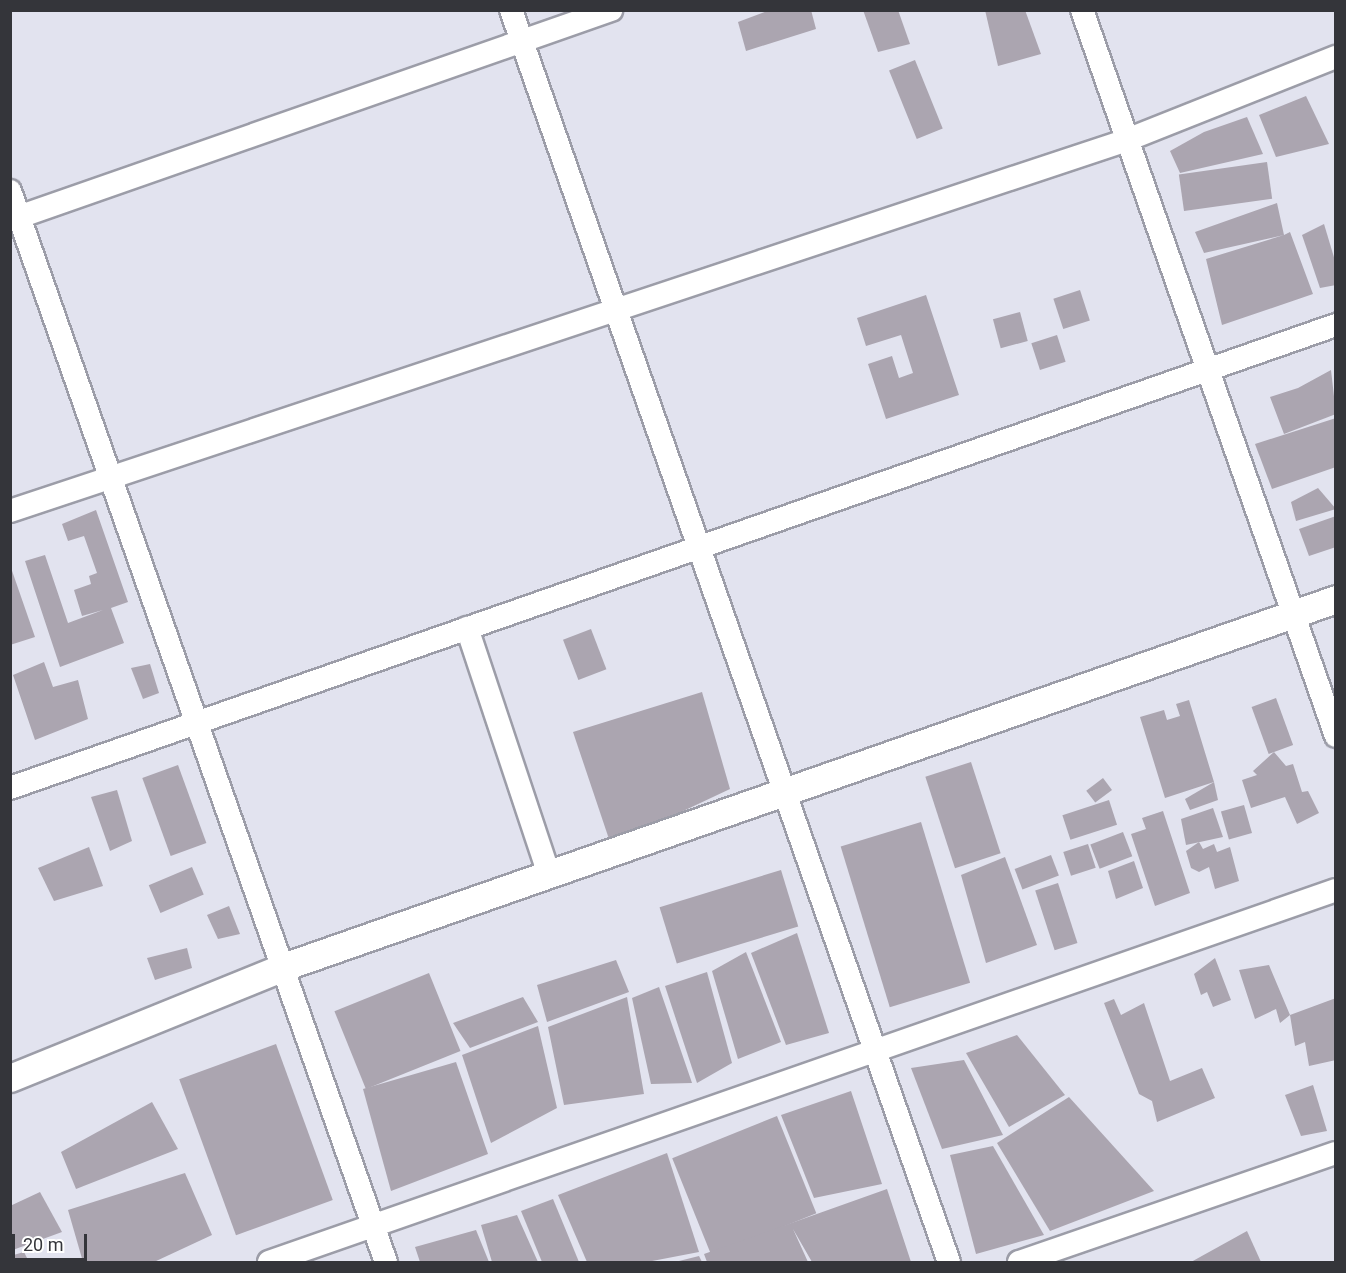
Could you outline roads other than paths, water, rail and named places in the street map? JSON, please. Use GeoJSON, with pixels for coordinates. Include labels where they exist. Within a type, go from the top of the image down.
{"type":"FeatureCollection","features":[{"type":"Feature","properties":{"kind":"street"},"geometry":{"type":"LineString","coordinates":[[511,10],[949,1263]]}},
{"type":"Feature","properties":{"kind":"street"},"geometry":{"type":"LineString","coordinates":[[15,218],[611,10]]}},
{"type":"Feature","properties":{"kind":"street"},"geometry":{"type":"LineString","coordinates":[[1082,10],[1335,736]]}},
{"type":"Feature","properties":{"kind":"street"},"geometry":{"type":"LineString","coordinates":[[10,511],[1127,140],[1335,57]]}},
{"type":"Feature","properties":{"kind":"street"},"geometry":{"type":"LineString","coordinates":[[10,191],[15,218],[110,476],[386,1263]]}},
{"type":"Feature","properties":{"kind":"street"},"geometry":{"type":"LineString","coordinates":[[10,788],[1335,325]]}},
{"type":"Feature","properties":{"kind":"street"},"geometry":{"type":"LineString","coordinates":[[10,1078],[282,967],[1335,599]]}},
{"type":"Feature","properties":{"kind":"street"},"geometry":{"type":"LineString","coordinates":[[466,628],[549,874]]}},
{"type":"Feature","properties":{"kind":"street"},"geometry":{"type":"LineString","coordinates":[[268,1263],[1335,890]]}},
{"type":"Feature","properties":{"kind":"street"},"geometry":{"type":"LineString","coordinates":[[1019,1263],[1335,1153]]}}]}
